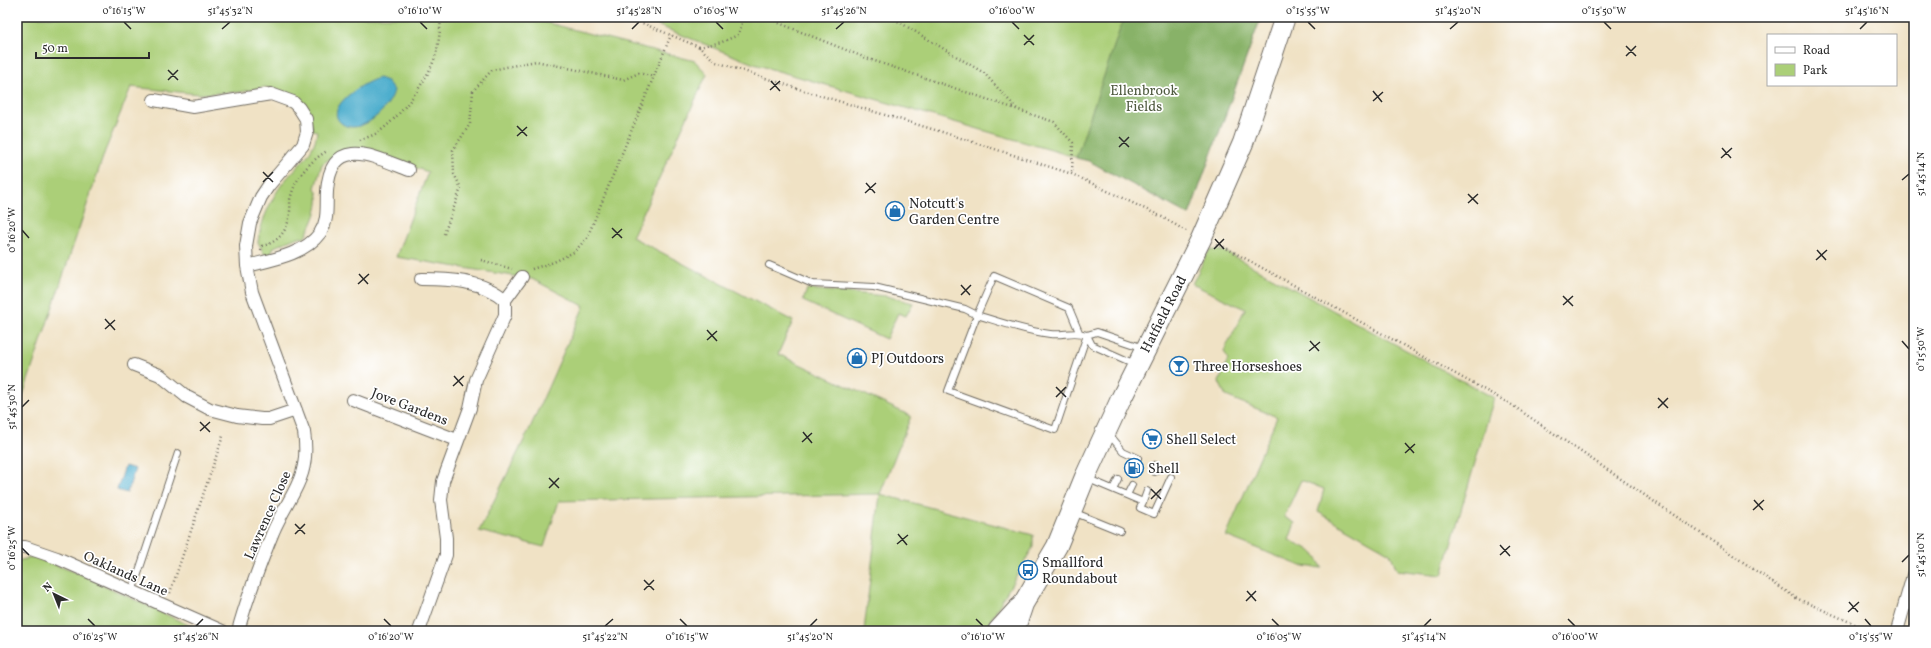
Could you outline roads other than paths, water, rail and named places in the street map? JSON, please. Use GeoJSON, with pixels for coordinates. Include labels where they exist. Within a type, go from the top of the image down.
{"type":"FeatureCollection","features":[{"type":"Feature","properties":{"kind":"main road","name":"Hatfield Road"},"geometry":{"type":"LineString","coordinates":[[1014,631],[1023,604],[1057,546],[1085,477],[1106,431],[1201,239],[1243,143],[1285,17]]}},
{"type":"Feature","properties":{"kind":"main road","name":"Hatfield Road"},"geometry":{"type":"LineString","coordinates":[[998,631],[1023,604]]}},
{"type":"Feature","properties":{"kind":"street","name":"Lawrence Close"},"geometry":{"type":"LineString","coordinates":[[154,100],[193,107],[271,94],[293,102],[303,113],[308,125],[303,145],[269,185],[254,211],[247,235],[247,266],[252,292],[304,432],[306,448],[304,468],[292,498],[273,533],[238,631]]}},
{"type":"Feature","properties":{"kind":"street"},"geometry":{"type":"LineString","coordinates":[[247,266],[292,253],[314,240],[319,234],[326,218],[329,175],[339,159],[352,154],[362,153],[409,170]]}},
{"type":"Feature","properties":{"kind":"street"},"geometry":{"type":"LineString","coordinates":[[421,279],[450,280],[479,286],[494,292],[505,300],[524,275]]}},
{"type":"Feature","properties":{"kind":"street","name":"Jove Gardens"},"geometry":{"type":"LineString","coordinates":[[419,631],[446,555],[446,538],[441,491],[457,440],[470,408],[476,380],[505,315],[505,300]]}},
{"type":"Feature","properties":{"kind":"street"},"geometry":{"type":"LineString","coordinates":[[134,365],[160,375],[187,397],[210,409],[237,416],[270,419],[296,410]]}},
{"type":"Feature","properties":{"kind":"street","name":"Jove Gardens"},"geometry":{"type":"LineString","coordinates":[[353,400],[457,440]]}},
{"type":"Feature","properties":{"kind":"street","name":"Oaklands Lane"},"geometry":{"type":"LineString","coordinates":[[17,547],[31,549],[57,558],[222,631]]}},
{"type":"Feature","properties":{"kind":"street"},"geometry":{"type":"LineString","coordinates":[[1898,631],[1914,572]]}},
{"type":"Feature","properties":{"kind":"lane"},"geometry":{"type":"LineString","coordinates":[[769,265],[813,284],[874,287],[965,309],[977,315],[1013,326],[1051,334],[1079,332],[1087,335],[1097,332],[1142,357]]}},
{"type":"Feature","properties":{"kind":"lane"},"geometry":{"type":"LineString","coordinates":[[1079,332],[1069,308],[994,276],[977,315],[948,391],[1055,430],[1087,335]]}},
{"type":"Feature","properties":{"kind":"lane"},"geometry":{"type":"LineString","coordinates":[[1087,335],[1092,345],[1142,357]]}},
{"type":"Feature","properties":{"kind":"lane"},"geometry":{"type":"LineString","coordinates":[[1106,431],[1127,457],[1138,458]]}},
{"type":"Feature","properties":{"kind":"lane"},"geometry":{"type":"LineString","coordinates":[[132,592],[178,453]]}},
{"type":"Feature","properties":{"kind":"lane"},"geometry":{"type":"LineString","coordinates":[[1085,477],[1143,502]]}},
{"type":"Feature","properties":{"kind":"lane"},"geometry":{"type":"LineString","coordinates":[[1147,491],[1140,508],[1154,514],[1171,477]]}},
{"type":"Feature","properties":{"kind":"lane"},"geometry":{"type":"LineString","coordinates":[[1114,489],[1118,479]]}},
{"type":"Feature","properties":{"kind":"lane"},"geometry":{"type":"LineString","coordinates":[[1127,495],[1132,485]]}},
{"type":"Feature","properties":{"kind":"lane"},"geometry":{"type":"LineString","coordinates":[[1072,511],[1120,531]]}},
{"type":"Feature","properties":{"kind":"water"},"geometry":{"type":"Polygon","coordinates":[[[379,78],[387,81],[394,90],[387,105],[373,119],[365,124],[356,127],[348,127],[341,123],[337,117],[337,110],[341,103],[356,89],[379,78]]]}},
{"type":"Feature","properties":{"kind":"water"},"geometry":{"type":"Polygon","coordinates":[[[125,466],[135,469],[127,493],[117,490],[125,466]]]}},
{"type":"Feature","properties":{"kind":"place","name":"Notcutt's Garden Centre"},"geometry":{"type":"Point","coordinates":[895,211]}},
{"type":"Feature","properties":{"kind":"place","name":"PJ Outdoors"},"geometry":{"type":"Point","coordinates":[857,358]}},
{"type":"Feature","properties":{"kind":"place","name":"Three Horseshoes"},"geometry":{"type":"Point","coordinates":[1179,366]}},
{"type":"Feature","properties":{"kind":"place","name":"Shell Select"},"geometry":{"type":"Point","coordinates":[1152,439]}},
{"type":"Feature","properties":{"kind":"place","name":"Shell"},"geometry":{"type":"Point","coordinates":[1134,468]}},
{"type":"Feature","properties":{"kind":"place","name":"Smallford Roundabout"},"geometry":{"type":"Point","coordinates":[1028,570]}},
{"type":"Feature","properties":{"kind":"park label","name":"Ellenbrook Fields"},"geometry":{"type":"Point","coordinates":[1144,98]}}]}
